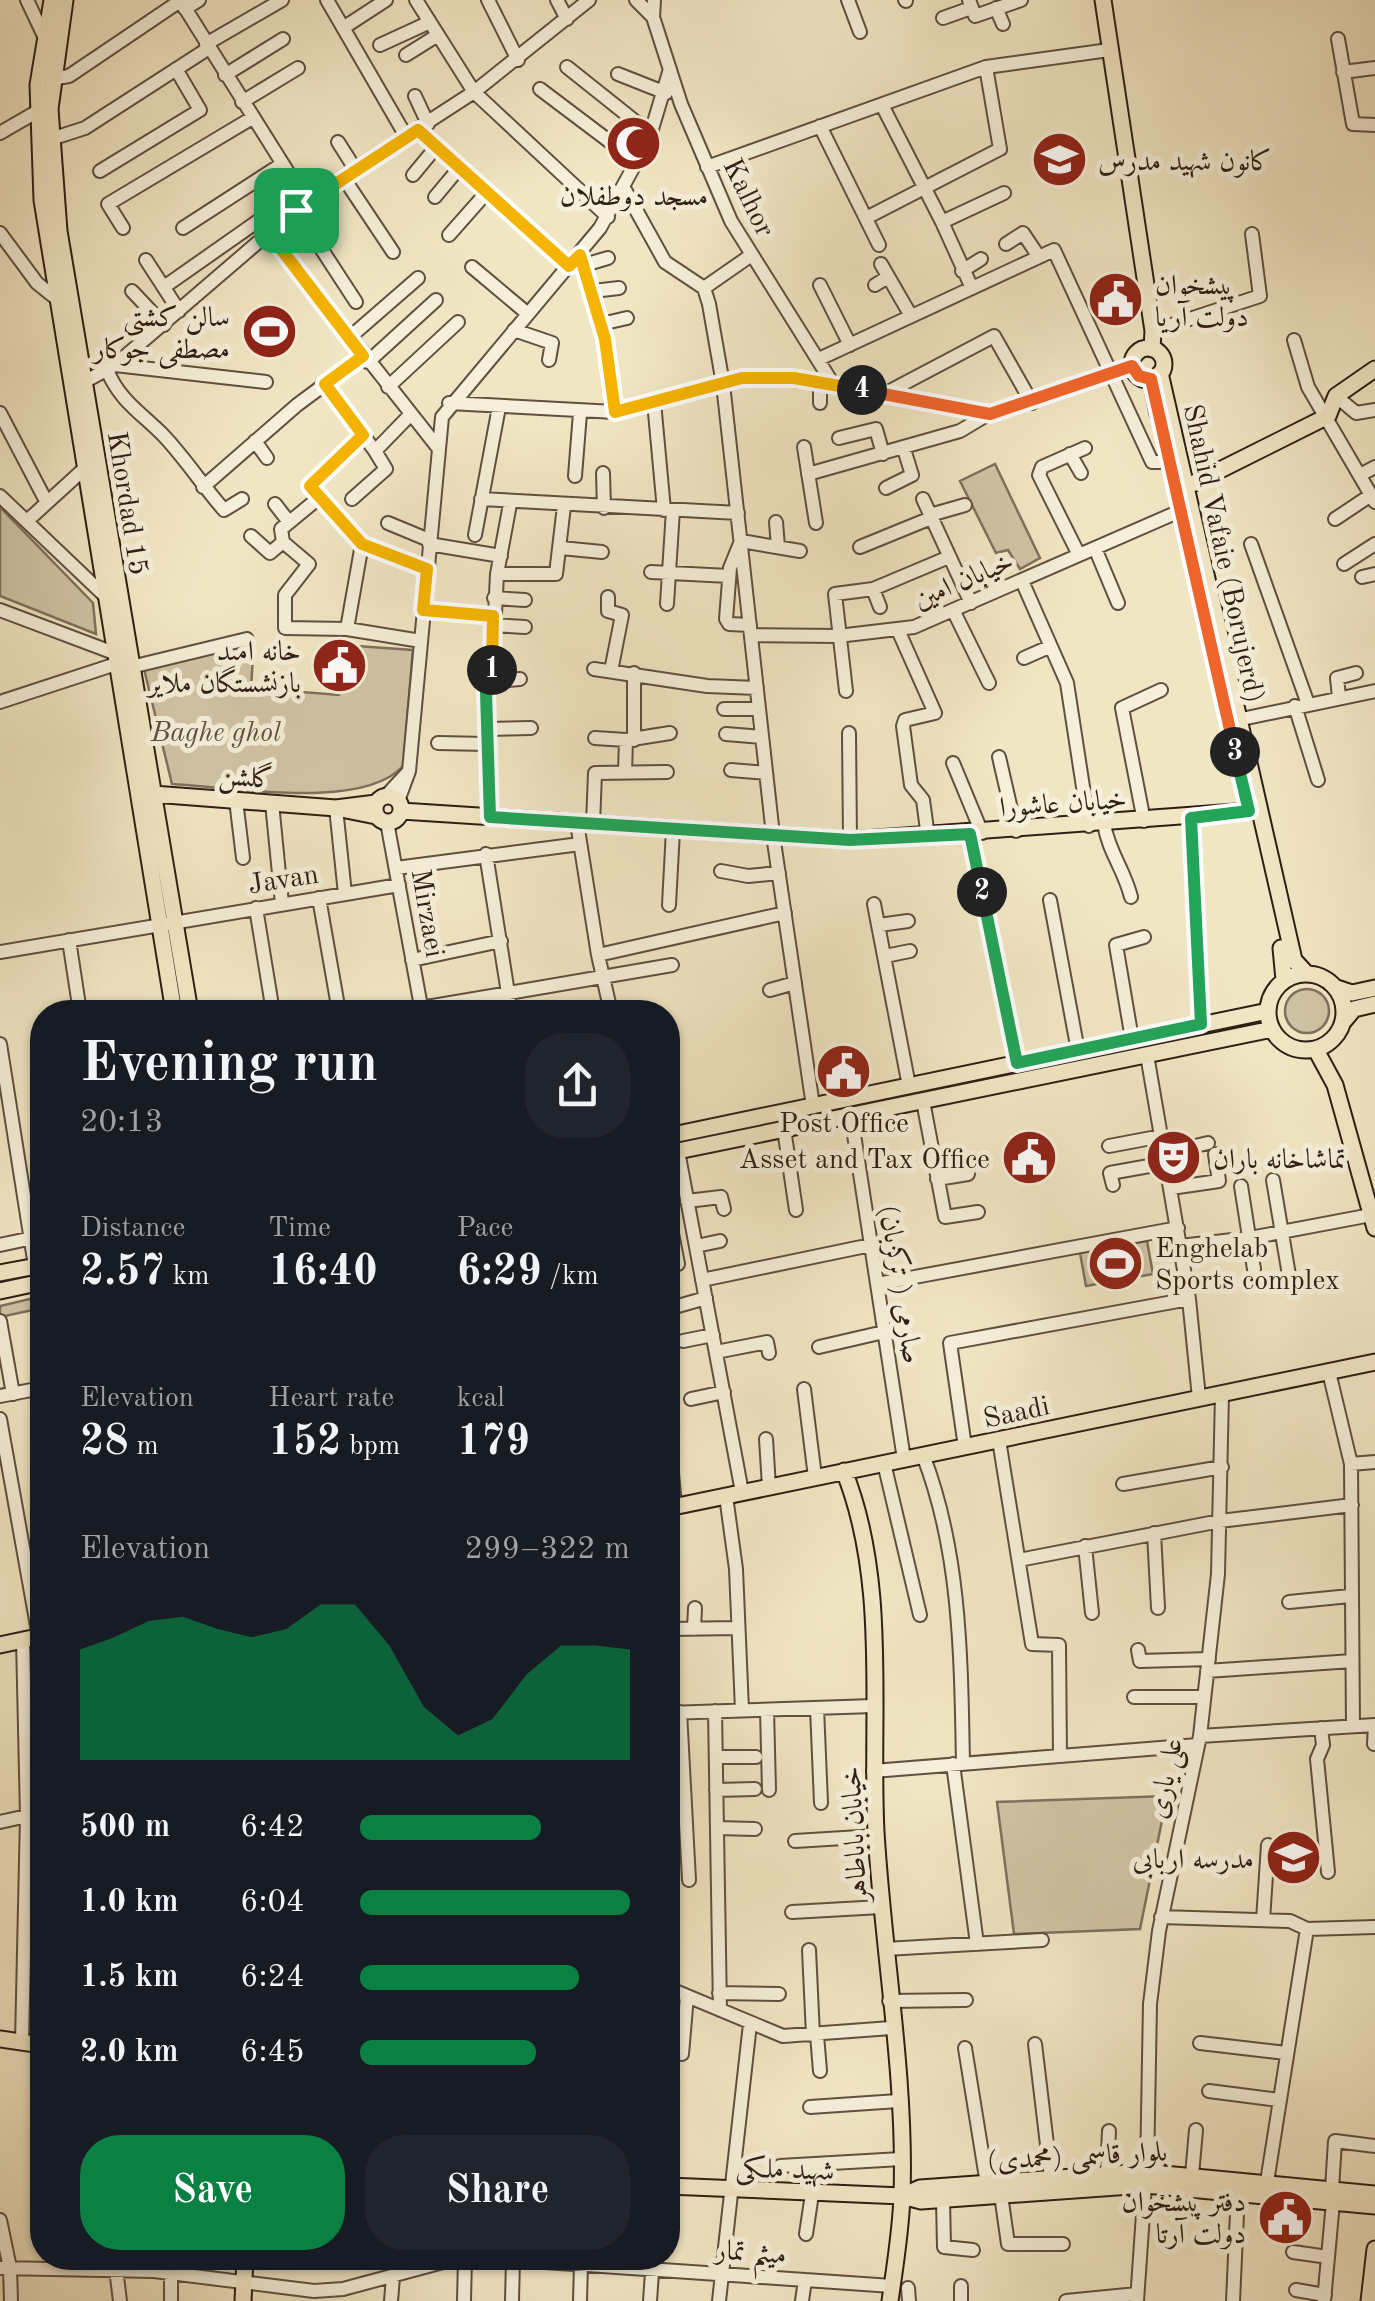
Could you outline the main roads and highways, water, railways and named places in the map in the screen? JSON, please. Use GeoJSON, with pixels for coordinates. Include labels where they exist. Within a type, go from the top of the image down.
{"type":"FeatureCollection","features":[{"type":"Feature","properties":{"kind":"main road","name":"Khordad 15"},"geometry":{"type":"LineString","coordinates":[[52,0],[44,36],[38,112],[42,200],[56,298],[86,436],[166,922],[187,1000]]}},
{"type":"Feature","properties":{"kind":"main road","name":"Khordad 15"},"geometry":{"type":"LineString","coordinates":[[65,0],[51,79],[58,231],[84,382],[84,468],[105,596],[153,794],[173,1000]]}},
{"type":"Feature","properties":{"kind":"main road"},"geometry":{"type":"LineString","coordinates":[[1103,0],[1153,331],[1152,348],[1164,362],[1156,376],[1139,376],[1132,366],[1140,350],[1152,348]]}},
{"type":"Feature","properties":{"kind":"main road"},"geometry":{"type":"LineString","coordinates":[[1184,488],[1328,416],[1336,396],[1375,369]]}},
{"type":"Feature","properties":{"kind":"main road","name":"Shahid Vafaie (Borujerd)"},"geometry":{"type":"LineString","coordinates":[[1156,376],[1168,462],[1284,980]]}},
{"type":"Feature","properties":{"kind":"main road","name":"Shahid Vafaie (Borujerd)"},"geometry":{"type":"LineString","coordinates":[[1156,376],[1294,960],[1306,973]]}},
{"type":"Feature","properties":{"kind":"main road","name":"گلشن"},"geometry":{"type":"LineString","coordinates":[[153,794],[336,808],[387,808]]}},
{"type":"Feature","properties":{"kind":"main road","name":"خیابان عاشورا"},"geometry":{"type":"LineString","coordinates":[[387,808],[850,840],[976,834],[1249,811]]}},
{"type":"Feature","properties":{"kind":"main road"},"geometry":{"type":"LineString","coordinates":[[1375,988],[1352,993],[1336,988],[1321,976],[1306,973],[1284,980],[1272,995],[1268,1010],[1272,1029],[1288,1045],[1316,1050],[1333,1038],[1354,1009],[1375,1004]]}},
{"type":"Feature","properties":{"kind":"main road"},"geometry":{"type":"LineString","coordinates":[[1336,988],[1344,1008],[1343,1022]]}},
{"type":"Feature","properties":{"kind":"main road"},"geometry":{"type":"LineString","coordinates":[[680,1134],[1268,1010]]}},
{"type":"Feature","properties":{"kind":"main road"},"geometry":{"type":"LineString","coordinates":[[680,1151],[1272,1029]]}},
{"type":"Feature","properties":{"kind":"main road"},"geometry":{"type":"LineString","coordinates":[[1316,1050],[1335,1085],[1373,1221]]}},
{"type":"Feature","properties":{"kind":"main road"},"geometry":{"type":"LineString","coordinates":[[0,1274],[30,1268]]}},
{"type":"Feature","properties":{"kind":"main road"},"geometry":{"type":"LineString","coordinates":[[0,1291],[30,1285]]}},
{"type":"Feature","properties":{"kind":"main road","name":"Saadi"},"geometry":{"type":"LineString","coordinates":[[680,1505],[1375,1362]]}},
{"type":"Feature","properties":{"kind":"main road","name":"خیابان باباطاهر"},"geometry":{"type":"LineString","coordinates":[[844,1472],[857,1503],[868,1579],[876,1836],[901,2159],[900,2294]]}},
{"type":"Feature","properties":{"kind":"main road"},"geometry":{"type":"LineString","coordinates":[[0,1645],[30,1639]]}},
{"type":"Feature","properties":{"kind":"main road"},"geometry":{"type":"LineString","coordinates":[[0,2038],[30,2044]]}},
{"type":"Feature","properties":{"kind":"main road","name":"بلوار قاسمی (محمدی)"},"geometry":{"type":"LineString","coordinates":[[902,2196],[920,2188],[1107,2174],[1146,2178],[1192,2175],[1267,2182],[1356,2198],[1375,2194]]}},
{"type":"Feature","properties":{"kind":"main road"},"geometry":{"type":"LineString","coordinates":[[902,2196],[942,2200],[1146,2178],[1238,2191],[1332,2195]]}},
{"type":"Feature","properties":{"kind":"main road","name":"شهید ملکی"},"geometry":{"type":"LineString","coordinates":[[680,2187],[902,2196]]}},
{"type":"Feature","properties":{"kind":"main road"},"geometry":{"type":"LineString","coordinates":[[1356,2198],[1375,2206]]}},
{"type":"Feature","properties":{"kind":"main road"},"geometry":{"type":"LineString","coordinates":[[1369,2301],[1375,2249]]}},
{"type":"Feature","properties":{"kind":"main road"},"geometry":{"type":"LineString","coordinates":[[243,2301],[245,2270]]}},
{"type":"Feature","properties":{"kind":"place","name":"مسجد دوطفلان"},"geometry":{"type":"Point","coordinates":[634,144]}},
{"type":"Feature","properties":{"kind":"place","name":"کانون شهید مدرس"},"geometry":{"type":"Point","coordinates":[1059,160]}},
{"type":"Feature","properties":{"kind":"place","name":"پیشخوان دولت آریا"},"geometry":{"type":"Point","coordinates":[1116,300]}},
{"type":"Feature","properties":{"kind":"place","name":"سالن کشتی مصطفی جوکار"},"geometry":{"type":"Point","coordinates":[269,332]}},
{"type":"Feature","properties":{"kind":"place","name":"خانه امید بازنشستگان ملایر"},"geometry":{"type":"Point","coordinates":[340,666]}},
{"type":"Feature","properties":{"kind":"place","name":"Post Office"},"geometry":{"type":"Point","coordinates":[844,1071]}},
{"type":"Feature","properties":{"kind":"place","name":"Asset and Tax Office"},"geometry":{"type":"Point","coordinates":[1029,1158]}},
{"type":"Feature","properties":{"kind":"place","name":"تماشاخانه باران"},"geometry":{"type":"Point","coordinates":[1174,1158]}},
{"type":"Feature","properties":{"kind":"place","name":"Enghelab Sports complex"},"geometry":{"type":"Point","coordinates":[1116,1263]}},
{"type":"Feature","properties":{"kind":"place","name":"مدرسه اربابی"},"geometry":{"type":"Point","coordinates":[1293,1858]}},
{"type":"Feature","properties":{"kind":"place","name":"دفتر پیشخوان دولت آرتا"},"geometry":{"type":"Point","coordinates":[1285,2217]}},
{"type":"Feature","properties":{"kind":"park label","name":"Baghe ghol"},"geometry":{"type":"Point","coordinates":[216,731]}}]}
